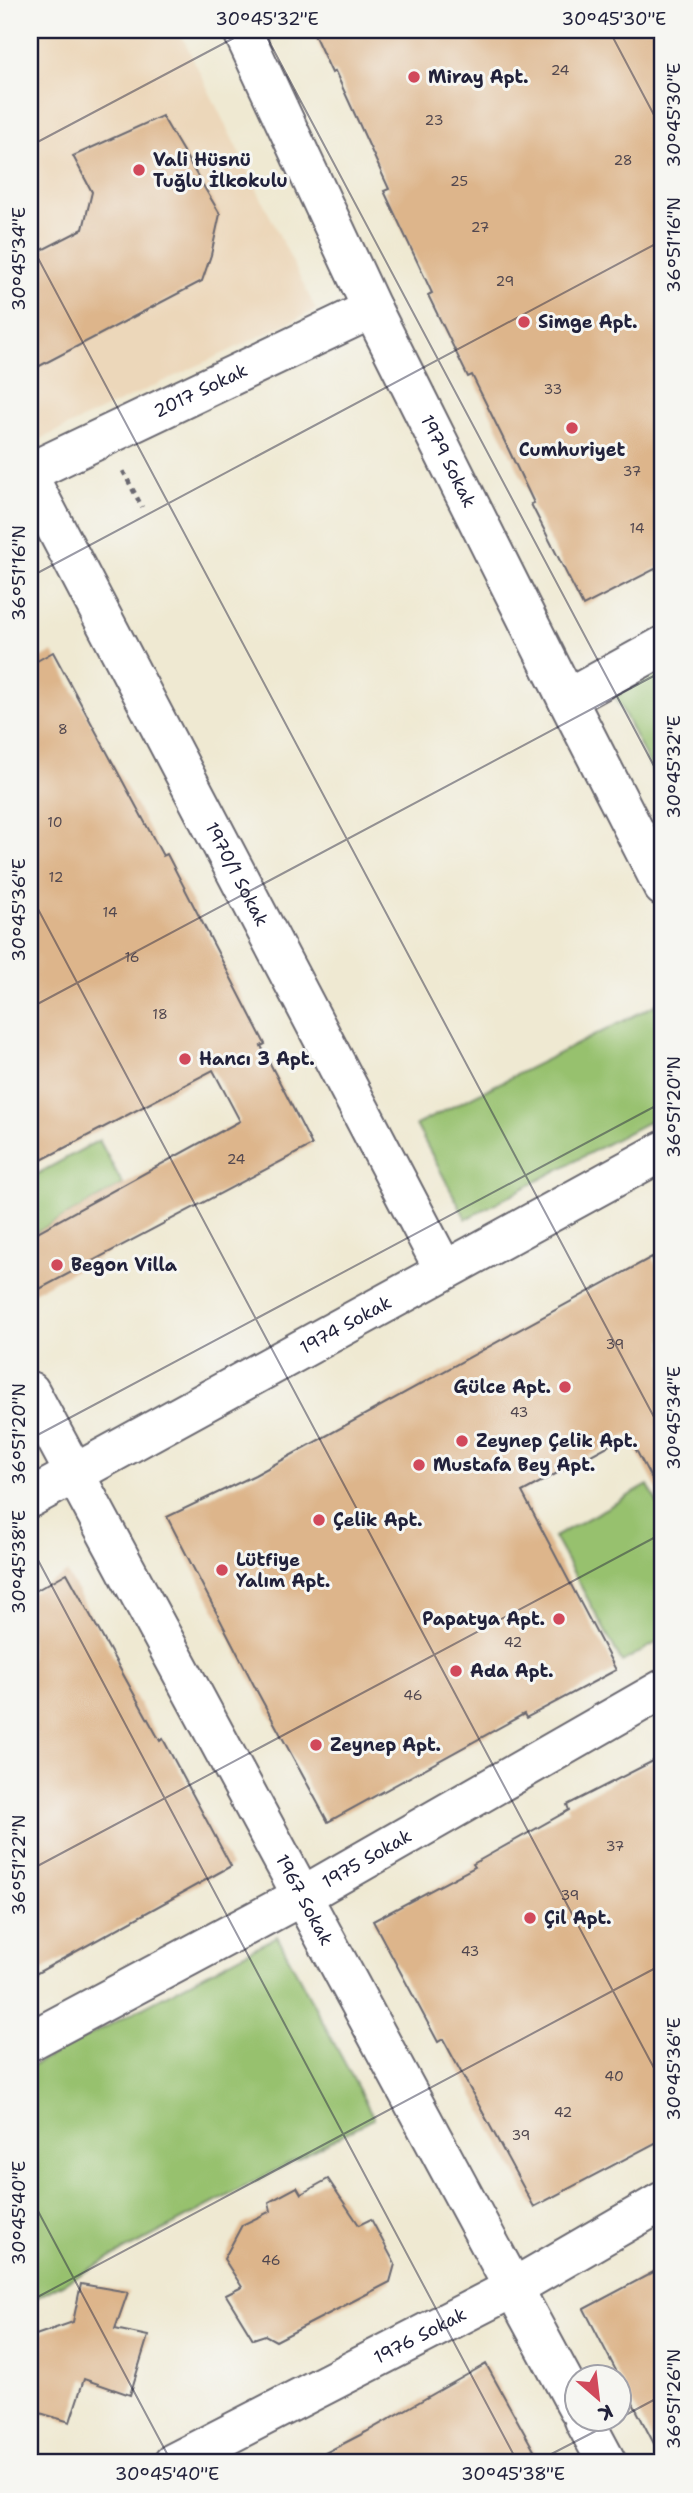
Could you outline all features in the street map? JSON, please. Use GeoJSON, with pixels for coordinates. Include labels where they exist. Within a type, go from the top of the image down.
{"type":"FeatureCollection","features":[{"type":"Feature","properties":{"kind":"street","name":"1979 Sokak"},"geometry":{"type":"LineString","coordinates":[[242,30],[372,309],[663,887]]}},
{"type":"Feature","properties":{"kind":"street","name":"2017 Sokak"},"geometry":{"type":"LineString","coordinates":[[30,472],[372,309]]}},
{"type":"Feature","properties":{"kind":"street","name":"1970/1 Sokak"},"geometry":{"type":"LineString","coordinates":[[30,479],[444,1270]]}},
{"type":"Feature","properties":{"kind":"street"},"geometry":{"type":"LineString","coordinates":[[567,699],[663,646]]}},
{"type":"Feature","properties":{"kind":"street","name":"1974 Sokak"},"geometry":{"type":"LineString","coordinates":[[30,1497],[663,1151]]}},
{"type":"Feature","properties":{"kind":"street","name":"1967 Sokak"},"geometry":{"type":"LineString","coordinates":[[30,1391],[564,2382]]}},
{"type":"Feature","properties":{"kind":"street","name":"1975 Sokak"},"geometry":{"type":"LineString","coordinates":[[30,2041],[302,1896],[663,1689]]}},
{"type":"Feature","properties":{"kind":"street","name":"1976 Sokak"},"geometry":{"type":"LineString","coordinates":[[173,2463],[513,2288],[663,2201]]}},
{"type":"Feature","properties":{"kind":"street"},"geometry":{"type":"LineString","coordinates":[[591,2434],[607,2463]]}},
{"type":"Feature","properties":{"kind":"shaded area","name":"Vali Hüsnü Tuğlu İlkokulu"},"geometry":{"type":"Polygon","coordinates":[[[30,30],[179,30],[316,310],[30,444],[30,30]]]}},
{"type":"Feature","properties":{"kind":"green space"},"geometry":{"type":"Polygon","coordinates":[[[663,671],[663,793],[615,695],[663,671]]]}},
{"type":"Feature","properties":{"kind":"green space"},"geometry":{"type":"Polygon","coordinates":[[[663,1001],[663,1114],[466,1219],[416,1125],[663,1001]]]}},
{"type":"Feature","properties":{"kind":"green space"},"geometry":{"type":"Polygon","coordinates":[[[99,1140],[123,1185],[30,1236],[30,1178],[99,1140]]]}},
{"type":"Feature","properties":{"kind":"green space"},"geometry":{"type":"Polygon","coordinates":[[[648,1485],[663,1514],[663,1639],[622,1662],[554,1537],[648,1485]]]}},
{"type":"Feature","properties":{"kind":"green space"},"geometry":{"type":"Polygon","coordinates":[[[277,1936],[374,2118],[30,2301],[30,2067],[277,1936]]]}},
{"type":"Feature","properties":{"kind":"building"},"geometry":{"type":"Polygon","coordinates":[[[312,30],[663,30],[663,565],[583,606],[531,504],[534,503],[472,375],[468,377],[428,295],[432,293],[384,191],[389,189],[335,71],[332,73],[312,30]]]}},
{"type":"Feature","properties":{"kind":"building"},"geometry":{"type":"Polygon","coordinates":[[[162,116],[220,214],[202,281],[30,371],[30,256],[83,229],[92,192],[73,156],[162,116]]]}},
{"type":"Feature","properties":{"kind":"building"},"geometry":{"type":"Polygon","coordinates":[[[53,652],[163,856],[167,854],[265,1044],[261,1046],[312,1145],[30,1294],[30,1236],[240,1121],[213,1070],[30,1166],[30,665],[53,652]]]}},
{"type":"Feature","properties":{"kind":"building"},"geometry":{"type":"Polygon","coordinates":[[[652,1257],[663,1279],[663,1500],[628,1435],[522,1492],[616,1670],[526,1718],[524,1714],[328,1822],[167,1517],[255,1475],[652,1257]]]}},
{"type":"Feature","properties":{"kind":"building"},"geometry":{"type":"Polygon","coordinates":[[[67,1573],[160,1741],[163,1739],[231,1866],[30,1977],[30,1594],[67,1573]]]}},
{"type":"Feature","properties":{"kind":"building"},"geometry":{"type":"Polygon","coordinates":[[[663,1756],[663,2139],[534,2207],[443,2039],[438,2042],[373,1921],[475,1867],[473,1864],[569,1810],[567,1805],[663,1756]]]}},
{"type":"Feature","properties":{"kind":"building"},"geometry":{"type":"Polygon","coordinates":[[[328,2179],[359,2225],[371,2219],[395,2264],[390,2282],[276,2341],[265,2335],[253,2339],[226,2295],[242,2287],[224,2259],[242,2225],[271,2211],[269,2202],[297,2187],[301,2194],[328,2179]]]}},
{"type":"Feature","properties":{"kind":"building"},"geometry":{"type":"Polygon","coordinates":[[[663,2267],[663,2461],[634,2405],[634,2364],[613,2364],[584,2309],[663,2267]]]}},
{"type":"Feature","properties":{"kind":"building"},"geometry":{"type":"Polygon","coordinates":[[[81,2284],[128,2292],[115,2329],[148,2336],[130,2395],[84,2379],[70,2422],[30,2410],[30,2337],[73,2322],[81,2284]]]}},
{"type":"Feature","properties":{"kind":"building"},"geometry":{"type":"Polygon","coordinates":[[[486,2364],[541,2463],[306,2463],[366,2432],[486,2364]]]}},
{"type":"Feature","properties":{"kind":"place","name":"Miray Apt."},"geometry":{"type":"Point","coordinates":[414,77]}},
{"type":"Feature","properties":{"kind":"place","name":"Vali Hüsnü Tuğlu İlkokulu"},"geometry":{"type":"Point","coordinates":[139,170]}},
{"type":"Feature","properties":{"kind":"place","name":"Simge Apt."},"geometry":{"type":"Point","coordinates":[524,322]}},
{"type":"Feature","properties":{"kind":"place","name":"Cumhuriyet"},"geometry":{"type":"Point","coordinates":[572,428]}},
{"type":"Feature","properties":{"kind":"place","name":"Hancı 3 Apt."},"geometry":{"type":"Point","coordinates":[185,1059]}},
{"type":"Feature","properties":{"kind":"place","name":"Begon Villa"},"geometry":{"type":"Point","coordinates":[57,1265]}},
{"type":"Feature","properties":{"kind":"place","name":"Gülce Apt."},"geometry":{"type":"Point","coordinates":[565,1387]}},
{"type":"Feature","properties":{"kind":"place","name":"Zeynep Çelik Apt."},"geometry":{"type":"Point","coordinates":[462,1441]}},
{"type":"Feature","properties":{"kind":"place","name":"Mustafa Bey Apt."},"geometry":{"type":"Point","coordinates":[419,1465]}},
{"type":"Feature","properties":{"kind":"place","name":"Çelik Apt."},"geometry":{"type":"Point","coordinates":[319,1520]}},
{"type":"Feature","properties":{"kind":"place","name":"Lütfiye Yalım Apt."},"geometry":{"type":"Point","coordinates":[222,1570]}},
{"type":"Feature","properties":{"kind":"place","name":"Papatya Apt."},"geometry":{"type":"Point","coordinates":[559,1619]}},
{"type":"Feature","properties":{"kind":"place","name":"Ada Apt."},"geometry":{"type":"Point","coordinates":[456,1671]}},
{"type":"Feature","properties":{"kind":"place","name":"Zeynep Apt."},"geometry":{"type":"Point","coordinates":[316,1745]}},
{"type":"Feature","properties":{"kind":"place","name":"Çil Apt."},"geometry":{"type":"Point","coordinates":[530,1918]}}]}
